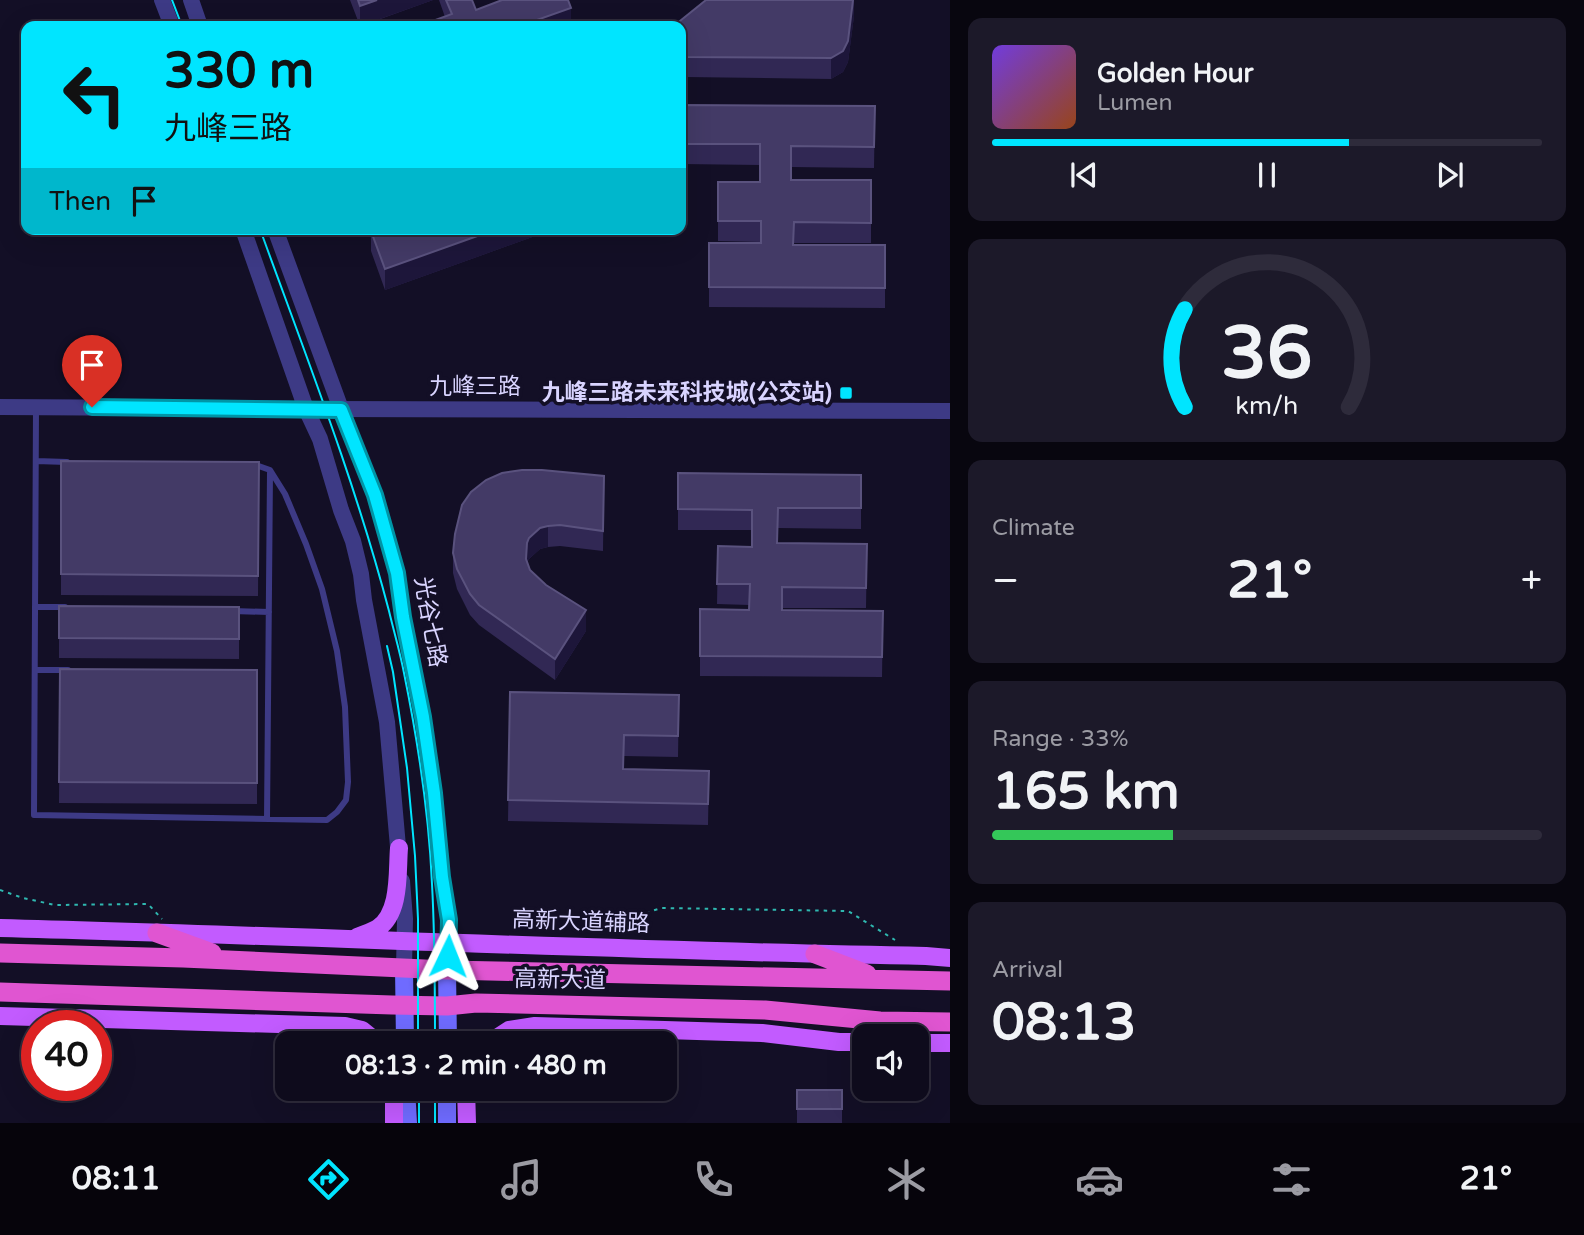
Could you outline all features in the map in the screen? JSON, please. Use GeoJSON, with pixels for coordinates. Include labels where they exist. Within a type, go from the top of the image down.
{"type":"FeatureCollection","features":[{"type":"Feature","properties":{"kind":"highway"},"geometry":{"type":"LineString","coordinates":[[166,933],[230,960]]}},
{"type":"Feature","properties":{"kind":"highway","name":"高新大道"},"geometry":{"type":"LineString","coordinates":[[0,953],[447,970],[950,981]]}},
{"type":"Feature","properties":{"kind":"highway"},"geometry":{"type":"LineString","coordinates":[[815,954],[881,980]]}},
{"type":"Feature","properties":{"kind":"highway"},"geometry":{"type":"LineString","coordinates":[[588,1006],[589,973]]}},
{"type":"Feature","properties":{"kind":"highway","name":"高新大道"},"geometry":{"type":"LineString","coordinates":[[0,992],[447,1006],[476,1003],[765,1010],[880,1021],[950,1022]]}},
{"type":"Feature","properties":{"kind":"main road"},"geometry":{"type":"LineString","coordinates":[[353,939],[378,928],[390,915],[395,901],[398,848]]}},
{"type":"Feature","properties":{"kind":"main road","name":"高新大道辅路"},"geometry":{"type":"LineString","coordinates":[[0,928],[950,958]]}},
{"type":"Feature","properties":{"kind":"main road"},"geometry":{"type":"LineString","coordinates":[[926,956],[950,948]]}},
{"type":"Feature","properties":{"kind":"main road"},"geometry":{"type":"LineString","coordinates":[[404,968],[405,1031]]}},
{"type":"Feature","properties":{"kind":"main road","name":"光谷七路"},"geometry":{"type":"LineString","coordinates":[[447,970],[448,1031]]}},
{"type":"Feature","properties":{"kind":"main road"},"geometry":{"type":"LineString","coordinates":[[4,1016],[85,995]]}},
{"type":"Feature","properties":{"kind":"main road"},"geometry":{"type":"LineString","coordinates":[[289,1001],[334,1012],[362,1030]]}},
{"type":"Feature","properties":{"kind":"main road"},"geometry":{"type":"LineString","coordinates":[[4,1016],[345,1026],[362,1030]]}},
{"type":"Feature","properties":{"kind":"main road"},"geometry":{"type":"LineString","coordinates":[[915,1024],[920,1022]]}},
{"type":"Feature","properties":{"kind":"main road"},"geometry":{"type":"LineString","coordinates":[[507,1031],[535,1026],[762,1033],[852,1042]]}},
{"type":"Feature","properties":{"kind":"main road"},"geometry":{"type":"LineString","coordinates":[[929,1043],[950,1043]]}},
{"type":"Feature","properties":{"kind":"main road"},"geometry":{"type":"LineString","coordinates":[[394,1101],[394,1123]]}},
{"type":"Feature","properties":{"kind":"main road"},"geometry":{"type":"LineString","coordinates":[[407,1101],[408,1123]]}},
{"type":"Feature","properties":{"kind":"main road"},"geometry":{"type":"LineString","coordinates":[[447,1101],[447,1123]]}},
{"type":"Feature","properties":{"kind":"main road"},"geometry":{"type":"LineString","coordinates":[[466,1101],[467,1123]]}},
{"type":"Feature","properties":{"kind":"street"},"geometry":{"type":"LineString","coordinates":[[162,0],[170,21]]}},
{"type":"Feature","properties":{"kind":"street"},"geometry":{"type":"LineString","coordinates":[[191,0],[198,21]]}},
{"type":"Feature","properties":{"kind":"street"},"geometry":{"type":"LineString","coordinates":[[245,235],[306,409],[320,439],[361,574],[387,722],[405,919],[404,968]]}},
{"type":"Feature","properties":{"kind":"street","name":"光谷七路"},"geometry":{"type":"LineString","coordinates":[[277,235],[375,495],[397,573],[434,793],[449,920],[447,970]]}},
{"type":"Feature","properties":{"kind":"street","name":"九峰三路"},"geometry":{"type":"LineString","coordinates":[[0,407],[950,411]]}},
{"type":"Feature","properties":{"kind":"street"},"geometry":{"type":"LineString","coordinates":[[454,1123],[461,1101]]}},
{"type":"Feature","properties":{"kind":"lane"},"geometry":{"type":"LineString","coordinates":[[36,407],[34,815],[327,820],[346,800],[348,782],[345,707],[337,651],[322,589],[285,494],[270,470],[251,464]]}},
{"type":"Feature","properties":{"kind":"lane"},"geometry":{"type":"LineString","coordinates":[[36,461],[76,462]]}},
{"type":"Feature","properties":{"kind":"lane"},"geometry":{"type":"LineString","coordinates":[[267,819],[270,470]]}},
{"type":"Feature","properties":{"kind":"lane"},"geometry":{"type":"LineString","coordinates":[[35,607],[76,608]]}},
{"type":"Feature","properties":{"kind":"lane"},"geometry":{"type":"LineString","coordinates":[[228,611],[269,611]]}},
{"type":"Feature","properties":{"kind":"lane"},"geometry":{"type":"LineString","coordinates":[[35,670],[76,670]]}},
{"type":"Feature","properties":{"kind":"lane"},"geometry":{"type":"LineString","coordinates":[[255,672],[268,672]]}},
{"type":"Feature","properties":{"kind":"path"},"geometry":{"type":"LineString","coordinates":[[0,890],[55,905],[148,904],[166,933]]}},
{"type":"Feature","properties":{"kind":"path"},"geometry":{"type":"LineString","coordinates":[[646,913],[661,908],[848,911],[897,941]]}},
{"type":"Feature","properties":{"kind":"building"},"geometry":{"type":"Polygon","coordinates":[[[358,0],[377,0],[360,6],[358,0]]]}},
{"type":"Feature","properties":{"kind":"building"},"geometry":{"type":"Polygon","coordinates":[[[446,0],[472,0],[476,10],[502,0],[568,0],[571,8],[534,21],[433,21],[452,14],[446,0]]]}},
{"type":"Feature","properties":{"kind":"building"},"geometry":{"type":"Polygon","coordinates":[[[706,0],[853,0],[848,41],[843,51],[831,58],[686,57],[686,21],[680,21],[706,0]]]}},
{"type":"Feature","properties":{"kind":"building"},"geometry":{"type":"Polygon","coordinates":[[[686,105],[875,106],[874,147],[791,146],[791,180],[871,180],[871,223],[794,222],[793,245],[885,245],[885,288],[709,287],[709,243],[761,243],[761,221],[718,221],[718,182],[760,182],[760,144],[686,144],[686,105]]]}},
{"type":"Feature","properties":{"kind":"building"},"geometry":{"type":"Polygon","coordinates":[[[372,235],[480,235],[385,269],[372,235]]]}},
{"type":"Feature","properties":{"kind":"building"},"geometry":{"type":"Polygon","coordinates":[[[61,461],[259,462],[258,576],[61,574],[61,461]]]}},
{"type":"Feature","properties":{"kind":"building"},"geometry":{"type":"Polygon","coordinates":[[[522,470],[604,476],[603,531],[548,526],[540,528],[527,543],[526,559],[530,570],[546,585],[586,610],[555,659],[479,605],[457,569],[453,553],[462,505],[471,492],[486,480],[502,473],[522,470]]]}},
{"type":"Feature","properties":{"kind":"building"},"geometry":{"type":"Polygon","coordinates":[[[678,473],[861,475],[861,508],[778,508],[777,543],[867,544],[866,588],[782,587],[782,610],[883,611],[882,657],[700,656],[700,609],[749,610],[750,584],[717,584],[718,546],[752,547],[752,510],[678,509],[678,473]]]}},
{"type":"Feature","properties":{"kind":"building"},"geometry":{"type":"Polygon","coordinates":[[[59,606],[239,607],[239,639],[59,638],[59,606]]]}},
{"type":"Feature","properties":{"kind":"building"},"geometry":{"type":"Polygon","coordinates":[[[60,669],[257,670],[257,783],[59,782],[60,669]]]}},
{"type":"Feature","properties":{"kind":"building"},"geometry":{"type":"Polygon","coordinates":[[[510,692],[679,695],[678,736],[624,735],[623,769],[709,771],[708,804],[508,800],[510,692]]]}},
{"type":"Feature","properties":{"kind":"building"},"geometry":{"type":"Polygon","coordinates":[[[797,1090],[842,1090],[842,1109],[797,1109],[797,1090]]]}},
{"type":"Feature","properties":{"kind":"tram line"},"geometry":{"type":"LineString","coordinates":[[172,0],[180,21]]}},
{"type":"Feature","properties":{"kind":"tram line"},"geometry":{"type":"LineString","coordinates":[[262,235],[345,466],[376,562],[402,665],[418,751],[431,857],[435,1031]]}},
{"type":"Feature","properties":{"kind":"tram line"},"geometry":{"type":"LineString","coordinates":[[387,646],[407,768],[415,856],[418,1031]]}},
{"type":"Feature","properties":{"kind":"tram line"},"geometry":{"type":"LineString","coordinates":[[419,1101],[419,1123]]}},
{"type":"Feature","properties":{"kind":"tram line"},"geometry":{"type":"LineString","coordinates":[[435,1101],[435,1123]]}},
{"type":"Feature","properties":{"kind":"place","name":"九峰三路未来科技城(公交站)"},"geometry":{"type":"Point","coordinates":[846,393]}},
{"type":"Feature","properties":{"kind":"route"},"geometry":{"type":"LineString","coordinates":[[92,407],[341,410],[375,495],[397,573],[434,793],[449,920],[448,956]]}}]}
